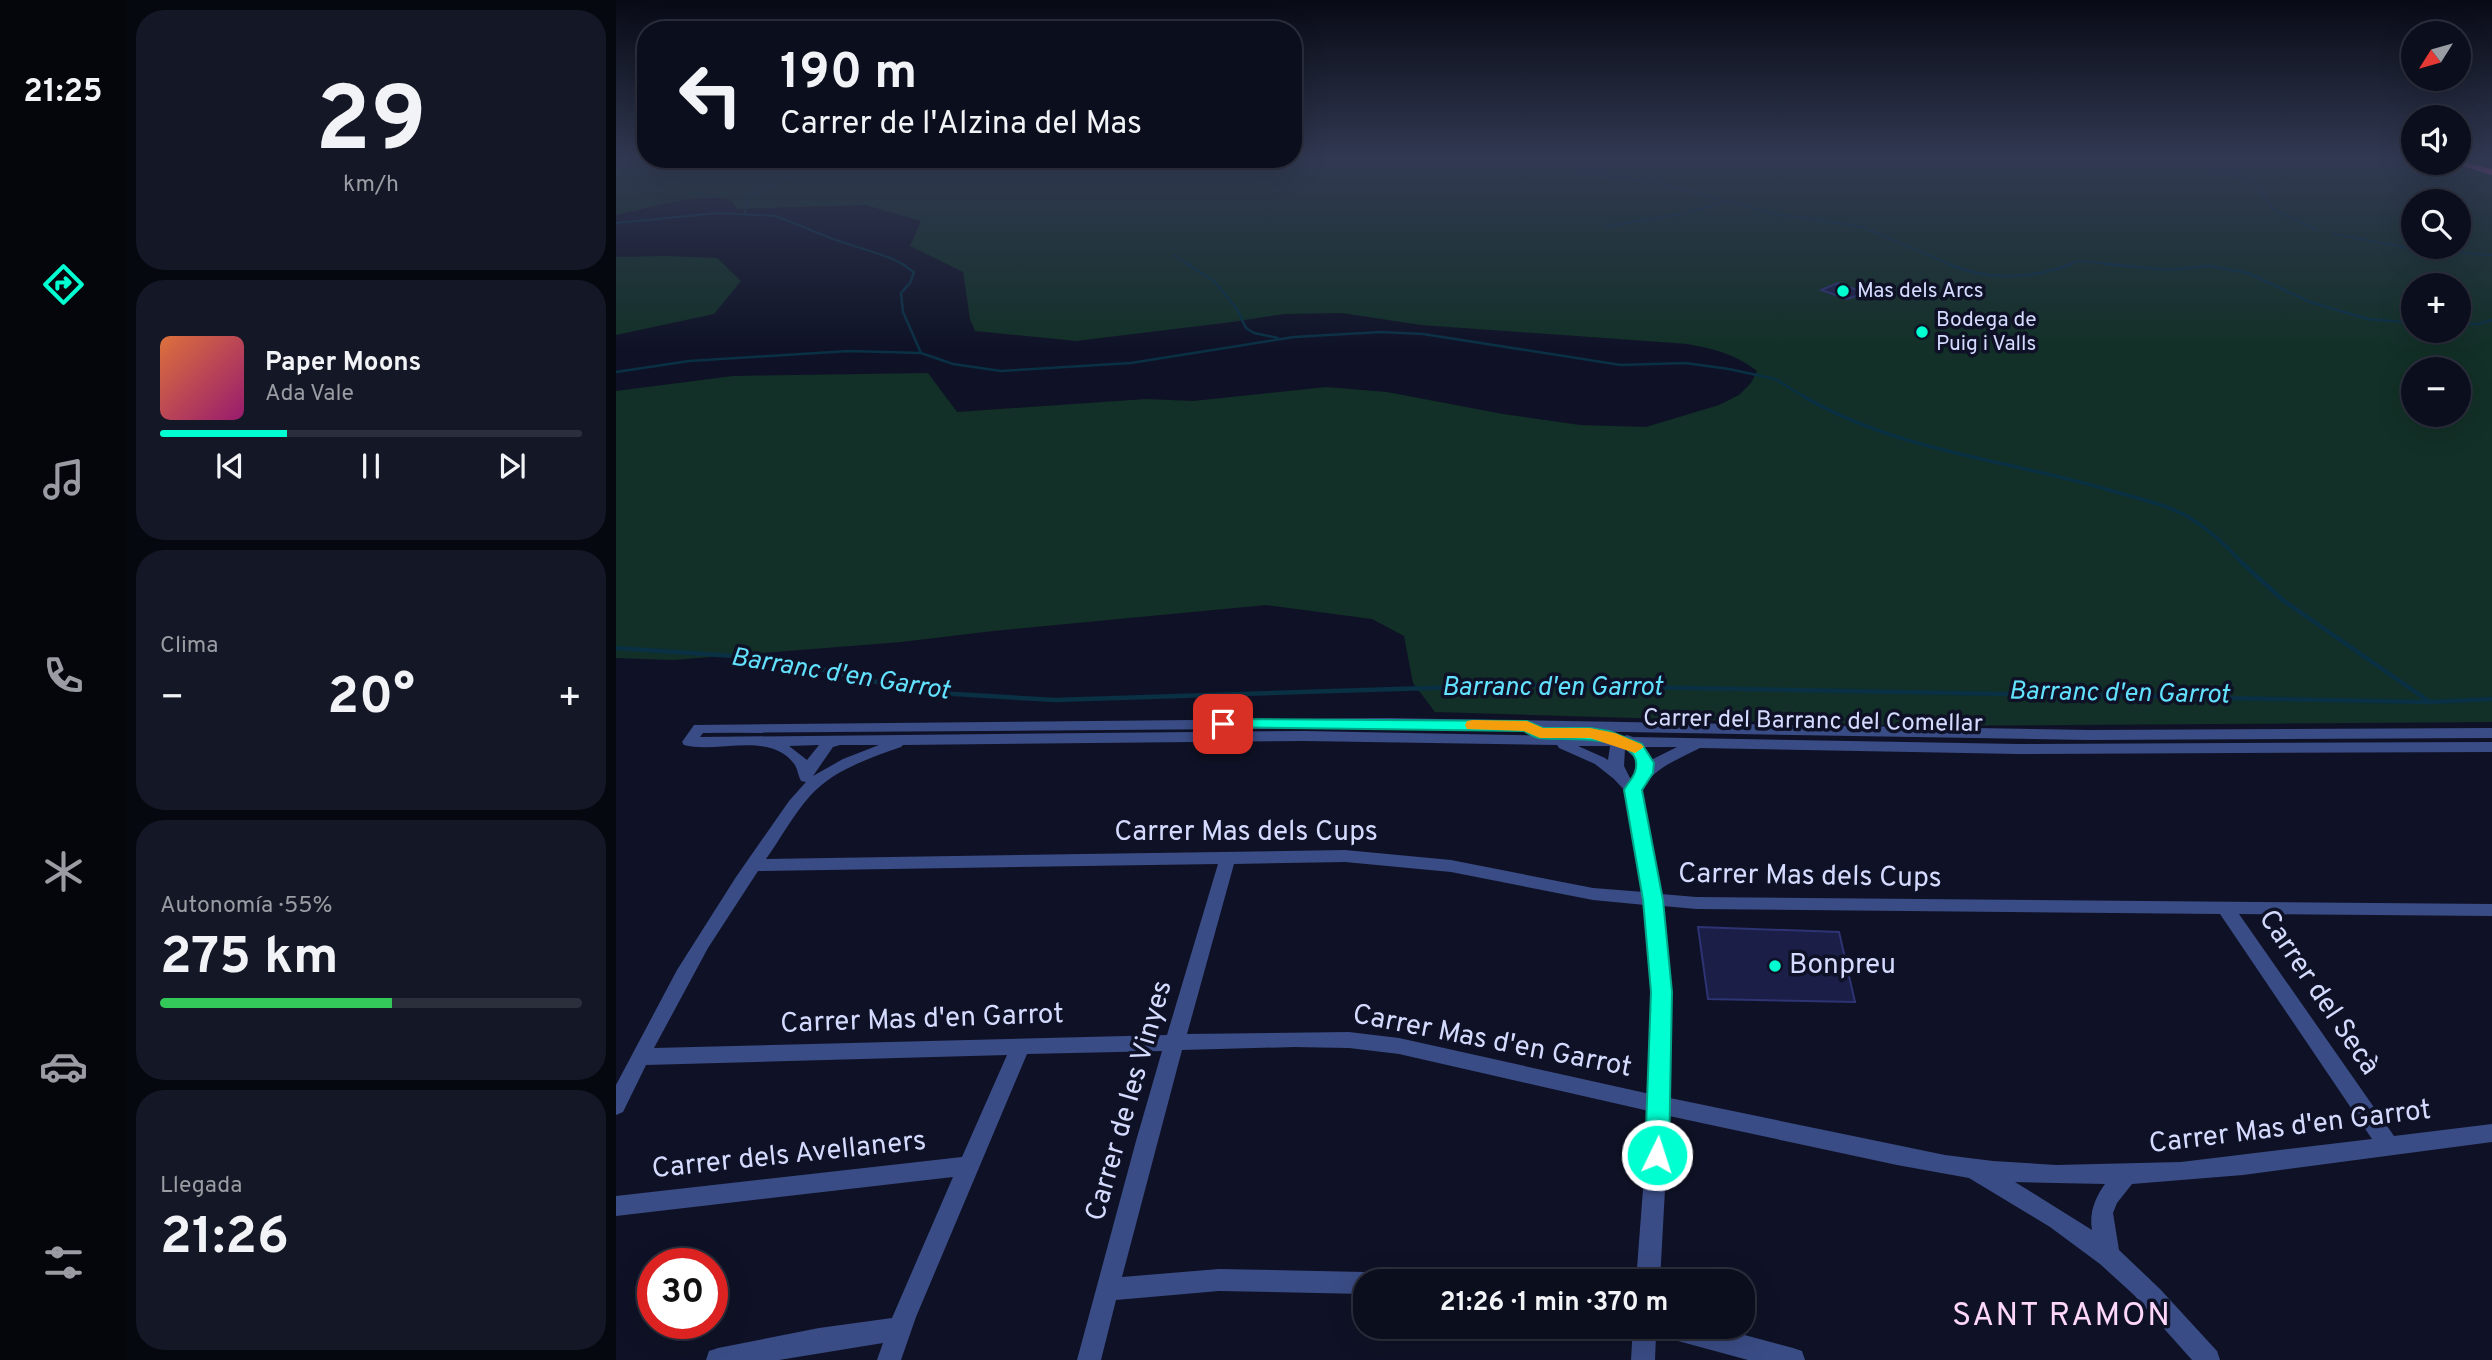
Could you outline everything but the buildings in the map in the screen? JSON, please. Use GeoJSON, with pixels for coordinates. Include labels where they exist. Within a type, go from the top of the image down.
{"type":"FeatureCollection","features":[{"type":"Feature","properties":{"kind":"street","name":"Carrer del Barranc del Comellar"},"geometry":{"type":"LineString","coordinates":[[1387,723],[2491,743],[2018,749],[1304,736],[689,742],[699,728],[733,727],[1387,723]]}},
{"type":"Feature","properties":{"kind":"street","name":"Carrer del Barranc del Comellar"},"geometry":{"type":"LineString","coordinates":[[616,1106],[691,960],[828,744],[853,733],[947,731],[976,725]]}},
{"type":"Feature","properties":{"kind":"street"},"geometry":{"type":"LineString","coordinates":[[1527,726],[1540,733],[1590,733],[1623,741],[1636,748],[1645,763],[1644,773]]}},
{"type":"Feature","properties":{"kind":"street","name":"Carrer del Barranc del Comellar"},"geometry":{"type":"LineString","coordinates":[[733,727],[736,730],[761,733],[838,733],[839,740]]}},
{"type":"Feature","properties":{"kind":"street"},"geometry":{"type":"LineString","coordinates":[[1649,1269],[1660,1105],[1661,992],[1653,900],[1626,783],[1614,765],[1616,748],[1623,741],[1643,734],[1697,736],[1714,730]]}},
{"type":"Feature","properties":{"kind":"street"},"geometry":{"type":"LineString","coordinates":[[837,770],[847,746],[839,740]]}},
{"type":"Feature","properties":{"kind":"street"},"geometry":{"type":"LineString","coordinates":[[767,741],[786,750],[800,762],[806,780],[908,740]]}},
{"type":"Feature","properties":{"kind":"street"},"geometry":{"type":"LineString","coordinates":[[1545,740],[1601,761],[1626,783]]}},
{"type":"Feature","properties":{"kind":"street"},"geometry":{"type":"LineString","coordinates":[[1626,783],[1659,762],[1699,743]]}},
{"type":"Feature","properties":{"kind":"street","name":"Carrer Mas dels Cups"},"geometry":{"type":"LineString","coordinates":[[753,865],[1345,856],[1403,860],[1495,873],[1593,894],[1653,900],[2492,911]]}},
{"type":"Feature","properties":{"kind":"street","name":"Carrer de les Vinyes"},"geometry":{"type":"LineString","coordinates":[[1089,1360],[1175,1041],[1228,858]]}},
{"type":"Feature","properties":{"kind":"street","name":"Carrer del Secà"},"geometry":{"type":"LineString","coordinates":[[2225,908],[2388,1145]]}},
{"type":"Feature","properties":{"kind":"street","name":"Carrer Mas d'en Garrot"},"geometry":{"type":"LineString","coordinates":[[639,1057],[1175,1041],[1349,1040],[1399,1046],[1864,1148],[1995,1171],[2127,1174],[2206,1170],[2492,1133]]}},
{"type":"Feature","properties":{"kind":"street"},"geometry":{"type":"LineString","coordinates":[[888,1360],[1021,1045]]}},
{"type":"Feature","properties":{"kind":"street","name":"Carrer dels Avellaners"},"geometry":{"type":"LineString","coordinates":[[616,1206],[969,1166]]}},
{"type":"Feature","properties":{"kind":"street"},"geometry":{"type":"LineString","coordinates":[[1970,1167],[2037,1207],[2131,1276],[2208,1360]]}},
{"type":"Feature","properties":{"kind":"street"},"geometry":{"type":"LineString","coordinates":[[2110,1259],[2100,1224],[2103,1203],[2127,1174]]}},
{"type":"Feature","properties":{"kind":"street"},"geometry":{"type":"LineString","coordinates":[[1108,1289],[1219,1280],[1353,1283]]}},
{"type":"Feature","properties":{"kind":"street"},"geometry":{"type":"LineString","coordinates":[[718,1360],[819,1340],[900,1329]]}},
{"type":"Feature","properties":{"kind":"street"},"geometry":{"type":"LineString","coordinates":[[1643,1360],[1644,1339]]}},
{"type":"Feature","properties":{"kind":"street"},"geometry":{"type":"LineString","coordinates":[[1713,1339],[1793,1360]]}},
{"type":"Feature","properties":{"kind":"green space"},"geometry":{"type":"Polygon","coordinates":[[[920,222],[2401,222],[2401,259],[2471,259],[2471,222],[2492,222],[2492,722],[1906,726],[1435,712],[1413,683],[1404,636],[1372,619],[1266,605],[901,642],[673,660],[616,658],[616,391],[733,376],[928,373],[957,412],[1146,399],[1193,401],[1326,387],[1387,392],[1503,414],[1580,425],[1646,427],[1719,405],[1739,395],[1751,383],[1757,371],[1724,353],[1688,344],[1421,325],[1342,313],[1284,314],[1076,341],[975,331],[970,319],[963,272],[910,246],[920,222]]]}},
{"type":"Feature","properties":{"kind":"green space"},"geometry":{"type":"Polygon","coordinates":[[[616,257],[717,258],[741,281],[714,314],[616,335],[616,257]]]}},
{"type":"Feature","properties":{"kind":"waterway"},"geometry":{"type":"LineString","coordinates":[[616,223],[621,222]]}},
{"type":"Feature","properties":{"kind":"waterway"},"geometry":{"type":"LineString","coordinates":[[792,222],[905,265]]}},
{"type":"Feature","properties":{"kind":"waterway"},"geometry":{"type":"LineString","coordinates":[[1604,227],[1631,222]]}},
{"type":"Feature","properties":{"kind":"waterway"},"geometry":{"type":"LineString","coordinates":[[1832,222],[1862,227],[1952,265]]}},
{"type":"Feature","properties":{"kind":"waterway"},"geometry":{"type":"LineString","coordinates":[[2301,222],[2317,230]]}},
{"type":"Feature","properties":{"kind":"waterway"},"geometry":{"type":"LineString","coordinates":[[2334,234],[2414,249],[2492,255]]}},
{"type":"Feature","properties":{"kind":"waterway"},"geometry":{"type":"LineString","coordinates":[[1174,255],[1190,265]]}},
{"type":"Feature","properties":{"kind":"waterway"},"geometry":{"type":"LineString","coordinates":[[2067,265],[2079,261],[2122,265]]}},
{"type":"Feature","properties":{"kind":"waterway"},"geometry":{"type":"LineString","coordinates":[[902,264],[914,272],[910,283],[901,293],[903,312],[921,353]]}},
{"type":"Feature","properties":{"kind":"waterway"},"geometry":{"type":"LineString","coordinates":[[1187,264],[1214,281],[1237,309],[1246,328],[1254,333],[1278,338]]}},
{"type":"Feature","properties":{"kind":"waterway"},"geometry":{"type":"LineString","coordinates":[[1948,264],[1978,273],[2010,276],[2041,273],[2072,264]]}},
{"type":"Feature","properties":{"kind":"waterway"},"geometry":{"type":"LineString","coordinates":[[2105,264],[2168,270],[2210,266],[2248,273],[2310,302],[2368,319],[2401,322]]}},
{"type":"Feature","properties":{"kind":"waterway"},"geometry":{"type":"LineString","coordinates":[[2471,324],[2492,320]]}},
{"type":"Feature","properties":{"kind":"waterway"},"geometry":{"type":"LineString","coordinates":[[921,353],[953,364],[1001,371],[1131,363],[1294,337],[1381,332],[1423,334],[1621,365],[1685,363],[1729,369],[1775,379],[1806,398]]}},
{"type":"Feature","properties":{"kind":"waterway"},"geometry":{"type":"LineString","coordinates":[[616,372],[689,361],[849,351],[921,353]]}},
{"type":"Feature","properties":{"kind":"waterway"},"geometry":{"type":"LineString","coordinates":[[1803,396],[1839,415],[1914,442],[2071,480],[2171,509],[2204,528],[2241,562]]}},
{"type":"Feature","properties":{"kind":"waterway"},"geometry":{"type":"LineString","coordinates":[[2241,562],[2284,601],[2430,702]]}},
{"type":"Feature","properties":{"kind":"waterway","name":"Barranc d'en Garrot"},"geometry":{"type":"LineString","coordinates":[[616,648],[777,659],[920,692],[1055,700],[1524,685],[2430,702]]}},
{"type":"Feature","properties":{"kind":"waterway","name":"Barranc d'en Garrot"},"geometry":{"type":"LineString","coordinates":[[2430,702],[2492,699]]}},
{"type":"Feature","properties":{"kind":"slow traffic"},"geometry":{"type":"LineString","coordinates":[[1473,725],[1527,726],[1540,733],[1590,733],[1609,736],[1635,747]]}},
{"type":"Feature","properties":{"kind":"place","name":"Mas dels Arcs"},"geometry":{"type":"Point","coordinates":[1843,291]}},
{"type":"Feature","properties":{"kind":"place","name":"Bodega de Puig i Valls"},"geometry":{"type":"Point","coordinates":[1922,332]}},
{"type":"Feature","properties":{"kind":"place","name":"Bonpreu"},"geometry":{"type":"Point","coordinates":[1775,966]}},
{"type":"Feature","properties":{"kind":"district","name":"SANT RAMON"},"geometry":{"type":"Point","coordinates":[2062,1317]}},
{"type":"Feature","properties":{"kind":"route"},"geometry":{"type":"LineString","coordinates":[[1223,724],[1527,726],[1540,733],[1590,733],[1609,736],[1636,748],[1645,763],[1644,773],[1633,790],[1653,900],[1661,992],[1657,1155]]}}]}
